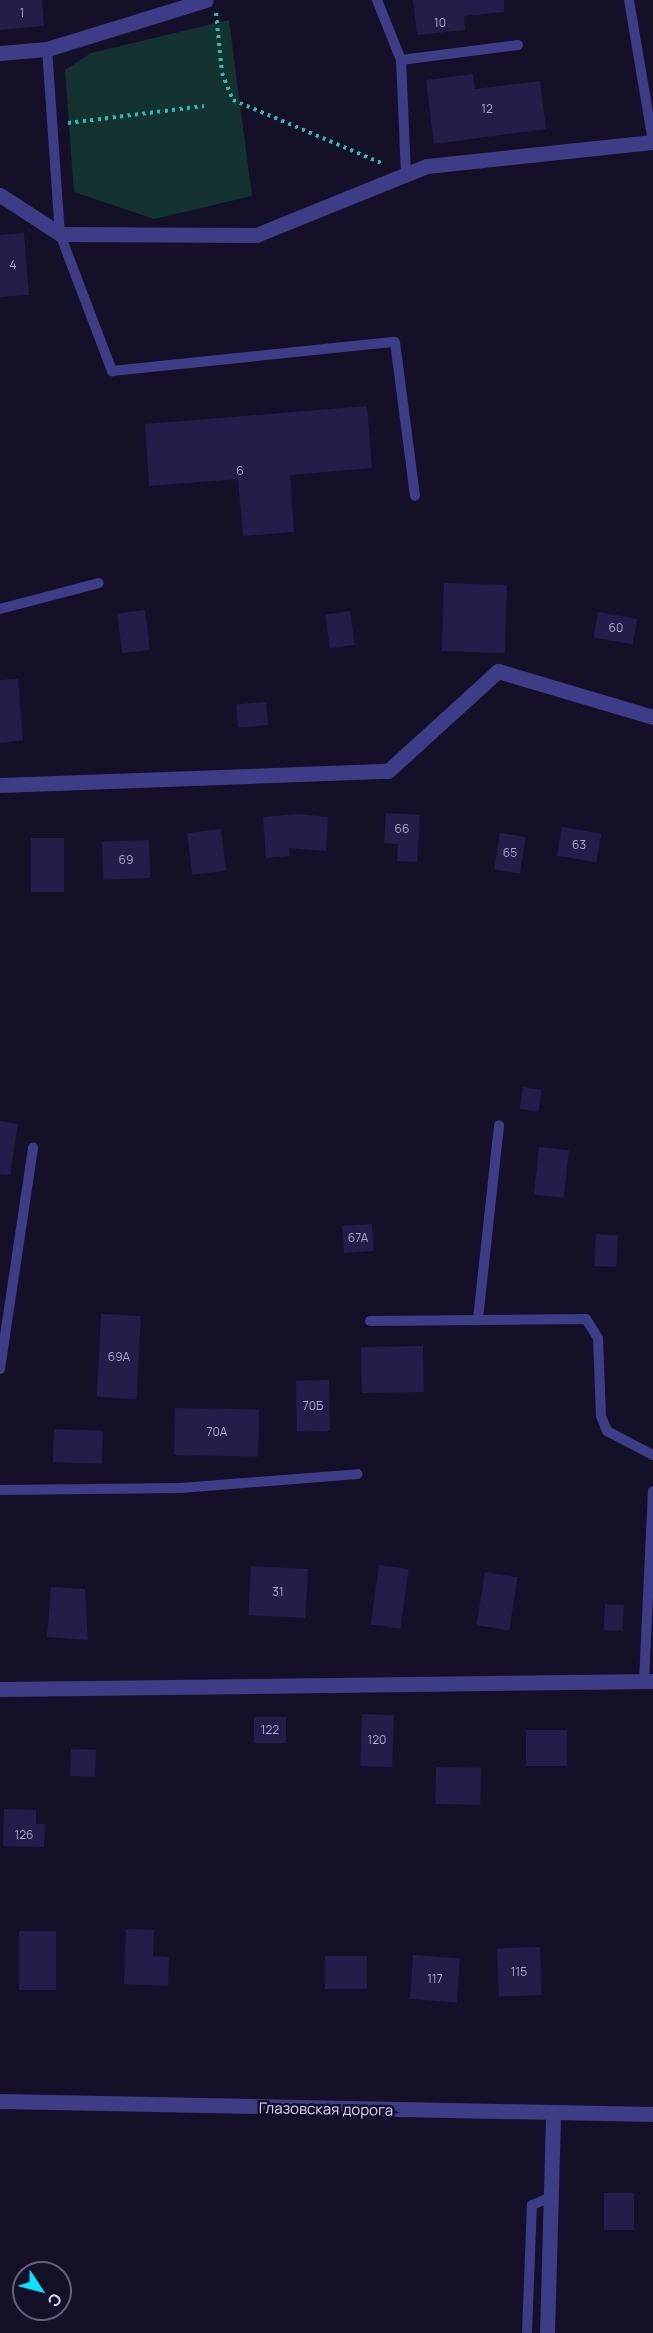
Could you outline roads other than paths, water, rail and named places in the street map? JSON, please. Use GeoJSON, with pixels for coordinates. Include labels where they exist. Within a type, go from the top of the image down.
{"type":"FeatureCollection","features":[{"type":"Feature","properties":{"kind":"street"},"geometry":{"type":"LineString","coordinates":[[0,53],[47,49],[206,0]]}},
{"type":"Feature","properties":{"kind":"street"},"geometry":{"type":"LineString","coordinates":[[0,195],[60,234],[256,235],[427,166],[653,142]]}},
{"type":"Feature","properties":{"kind":"street"},"geometry":{"type":"LineString","coordinates":[[0,785],[388,771],[498,671],[653,717]]}},
{"type":"Feature","properties":{"kind":"street"},"geometry":{"type":"LineString","coordinates":[[0,1689],[648,1681]]}},
{"type":"Feature","properties":{"kind":"street","name":"Глазовская дорога"},"geometry":{"type":"LineString","coordinates":[[0,2102],[553,2115],[653,2115]]}},
{"type":"Feature","properties":{"kind":"street"},"geometry":{"type":"LineString","coordinates":[[548,2333],[553,2115]]}},
{"type":"Feature","properties":{"kind":"lane"},"geometry":{"type":"LineString","coordinates":[[377,0],[401,60],[406,174]]}},
{"type":"Feature","properties":{"kind":"lane"},"geometry":{"type":"LineString","coordinates":[[629,0],[653,142]]}},
{"type":"Feature","properties":{"kind":"lane"},"geometry":{"type":"LineString","coordinates":[[401,60],[519,45]]}},
{"type":"Feature","properties":{"kind":"lane"},"geometry":{"type":"LineString","coordinates":[[47,49],[60,234],[112,371],[395,342],[415,496]]}},
{"type":"Feature","properties":{"kind":"lane"},"geometry":{"type":"LineString","coordinates":[[0,609],[99,583]]}},
{"type":"Feature","properties":{"kind":"lane"},"geometry":{"type":"LineString","coordinates":[[478,1319],[499,1125]]}},
{"type":"Feature","properties":{"kind":"lane"},"geometry":{"type":"LineString","coordinates":[[0,1370],[33,1148]]}},
{"type":"Feature","properties":{"kind":"lane"},"geometry":{"type":"LineString","coordinates":[[370,1321],[586,1319],[598,1338],[601,1416],[608,1431],[653,1455]]}},
{"type":"Feature","properties":{"kind":"lane"},"geometry":{"type":"LineString","coordinates":[[0,1490],[181,1488],[357,1474]]}},
{"type":"Feature","properties":{"kind":"lane"},"geometry":{"type":"LineString","coordinates":[[648,1681],[653,1491]]}},
{"type":"Feature","properties":{"kind":"lane"},"geometry":{"type":"LineString","coordinates":[[527,2333],[532,2205],[551,2197]]}}]}
